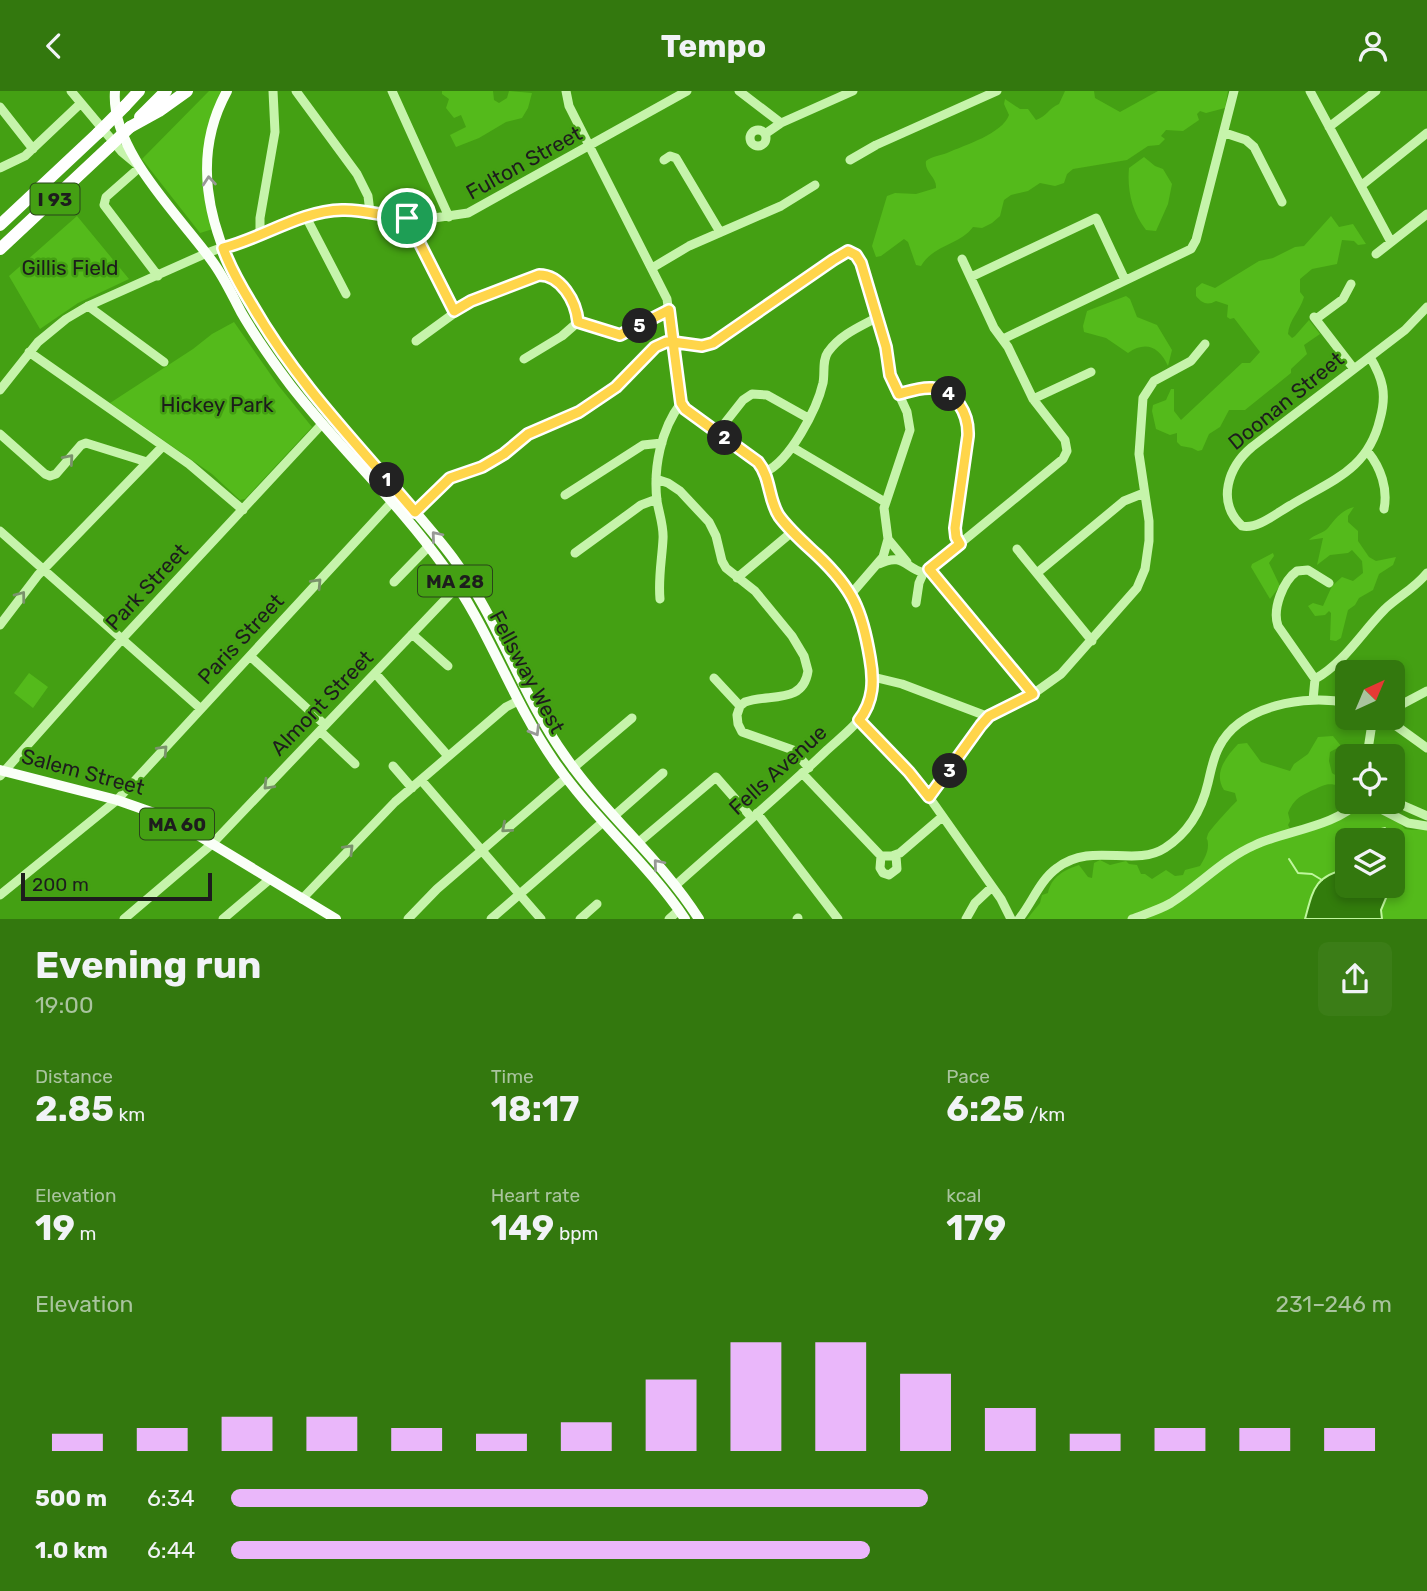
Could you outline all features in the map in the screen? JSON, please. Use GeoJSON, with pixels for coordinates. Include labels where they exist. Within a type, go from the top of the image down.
{"type":"FeatureCollection","features":[{"type":"Feature","properties":{"kind":"highway"},"geometry":{"type":"LineString","coordinates":[[125,106],[134,91]]}},
{"type":"Feature","properties":{"kind":"highway","name":"I 93"},"geometry":{"type":"LineString","coordinates":[[0,225],[139,91]]}},
{"type":"Feature","properties":{"kind":"highway","name":"I 93"},"geometry":{"type":"LineString","coordinates":[[0,249],[166,91]]}},
{"type":"Feature","properties":{"kind":"highway"},"geometry":{"type":"LineString","coordinates":[[130,127],[187,91]]}},
{"type":"Feature","properties":{"kind":"main road","name":"Fellsway West"},"geometry":{"type":"LineString","coordinates":[[115,91],[117,123],[127,147],[207,253],[267,352],[322,424],[429,546],[480,621],[535,733],[566,778],[648,870],[682,915]]}},
{"type":"Feature","properties":{"kind":"main road","name":"Fellsway West"},"geometry":{"type":"LineString","coordinates":[[227,91],[213,125],[208,157],[210,191],[223,248],[236,278],[260,320],[296,373],[415,512],[454,560],[483,602],[538,714],[573,768],[676,885],[699,919]]}},
{"type":"Feature","properties":{"kind":"main road","name":"Salem Street"},"geometry":{"type":"LineString","coordinates":[[1,772],[117,800],[162,816],[302,898],[329,917]]}},
{"type":"Feature","properties":{"kind":"street"},"geometry":{"type":"LineString","coordinates":[[72,91],[122,152],[140,167],[106,197],[104,205],[158,276]]}},
{"type":"Feature","properties":{"kind":"street"},"geometry":{"type":"LineString","coordinates":[[260,235],[260,218],[275,132],[273,91]]}},
{"type":"Feature","properties":{"kind":"street"},"geometry":{"type":"LineString","coordinates":[[296,91],[359,178],[368,196],[370,212]]}},
{"type":"Feature","properties":{"kind":"street"},"geometry":{"type":"LineString","coordinates":[[392,91],[449,217]]}},
{"type":"Feature","properties":{"kind":"street"},"geometry":{"type":"LineString","coordinates":[[566,91],[569,106],[667,299],[681,403],[689,413],[753,457],[765,472],[777,465],[792,447],[808,418],[822,387],[827,353],[848,333],[876,318]]}},
{"type":"Feature","properties":{"kind":"street","name":"Fulton Street"},"geometry":{"type":"LineString","coordinates":[[0,389],[48,332],[88,306],[207,253],[306,217],[334,210],[407,218],[449,217],[475,211],[687,91]]}},
{"type":"Feature","properties":{"kind":"street"},"geometry":{"type":"LineString","coordinates":[[739,91],[781,123]]}},
{"type":"Feature","properties":{"kind":"street"},"geometry":{"type":"LineString","coordinates":[[765,134],[781,123],[853,91]]}},
{"type":"Feature","properties":{"kind":"street"},"geometry":{"type":"LineString","coordinates":[[850,160],[888,139],[997,91]]}},
{"type":"Feature","properties":{"kind":"street"},"geometry":{"type":"LineString","coordinates":[[1003,339],[1192,248],[1225,133],[1234,91]]}},
{"type":"Feature","properties":{"kind":"street"},"geometry":{"type":"LineString","coordinates":[[1310,91],[1391,242]]}},
{"type":"Feature","properties":{"kind":"street"},"geometry":{"type":"LineString","coordinates":[[1329,127],[1376,91]]}},
{"type":"Feature","properties":{"kind":"street"},"geometry":{"type":"LineString","coordinates":[[0,168],[25,156],[81,103]]}},
{"type":"Feature","properties":{"kind":"street"},"geometry":{"type":"LineString","coordinates":[[0,107],[33,149]]}},
{"type":"Feature","properties":{"kind":"street"},"geometry":{"type":"LineString","coordinates":[[1225,133],[1247,140],[1254,147],[1282,202]]}},
{"type":"Feature","properties":{"kind":"street"},"geometry":{"type":"LineString","coordinates":[[1362,185],[1427,134]]}},
{"type":"Feature","properties":{"kind":"street"},"geometry":{"type":"LineString","coordinates":[[664,160],[670,156],[676,158],[720,232]]}},
{"type":"Feature","properties":{"kind":"street"},"geometry":{"type":"LineString","coordinates":[[652,268],[684,249],[781,206],[815,185]]}},
{"type":"Feature","properties":{"kind":"street"},"geometry":{"type":"LineString","coordinates":[[1376,254],[1427,214]]}},
{"type":"Feature","properties":{"kind":"street"},"geometry":{"type":"LineString","coordinates":[[306,217],[346,295]]}},
{"type":"Feature","properties":{"kind":"street"},"geometry":{"type":"LineString","coordinates":[[407,218],[454,311]]}},
{"type":"Feature","properties":{"kind":"street"},"geometry":{"type":"LineString","coordinates":[[971,277],[1096,218],[1125,280]]}},
{"type":"Feature","properties":{"kind":"street"},"geometry":{"type":"LineString","coordinates":[[415,512],[450,478],[482,467],[504,454],[528,434],[579,412],[616,387],[655,347],[666,342],[702,346],[710,344],[848,251],[861,263],[886,347],[890,375],[908,417],[909,435],[885,502],[884,519],[888,539],[916,570],[927,571],[1033,694]]}},
{"type":"Feature","properties":{"kind":"street"},"geometry":{"type":"LineString","coordinates":[[916,603],[920,580],[927,571],[1066,455],[1068,448],[1066,441],[1033,399],[1003,339],[994,328],[962,259]]}},
{"type":"Feature","properties":{"kind":"street"},"geometry":{"type":"LineString","coordinates":[[416,341],[471,301],[542,275],[555,278],[561,283],[576,311],[578,322]]}},
{"type":"Feature","properties":{"kind":"street"},"geometry":{"type":"LineString","coordinates":[[1351,284],[1343,299],[1315,318],[1354,369]]}},
{"type":"Feature","properties":{"kind":"street"},"geometry":{"type":"LineString","coordinates":[[88,306],[164,362]]}},
{"type":"Feature","properties":{"kind":"street","name":"Doonan Street"},"geometry":{"type":"LineString","coordinates":[[1368,452],[1357,464],[1331,481],[1251,527],[1240,524],[1230,506],[1228,480],[1240,457],[1410,326],[1427,307]]}},
{"type":"Feature","properties":{"kind":"street"},"geometry":{"type":"LineString","coordinates":[[578,322],[620,335],[669,310]]}},
{"type":"Feature","properties":{"kind":"street"},"geometry":{"type":"LineString","coordinates":[[524,359],[562,336],[578,322]]}},
{"type":"Feature","properties":{"kind":"street"},"geometry":{"type":"LineString","coordinates":[[929,797],[981,725],[989,717],[1033,694],[1061,674],[1137,588],[1143,574],[1149,535],[1139,454],[1143,398],[1149,386],[1160,377],[1191,361],[1205,344]]}},
{"type":"Feature","properties":{"kind":"street"},"geometry":{"type":"LineString","coordinates":[[29,352],[207,477],[243,510]]}},
{"type":"Feature","properties":{"kind":"street"},"geometry":{"type":"LineString","coordinates":[[1370,357],[1382,379],[1384,393],[1378,426],[1368,452],[1377,464],[1386,492],[1384,509]]}},
{"type":"Feature","properties":{"kind":"street"},"geometry":{"type":"LineString","coordinates":[[1033,399],[1091,372]]}},
{"type":"Feature","properties":{"kind":"street"},"geometry":{"type":"LineString","coordinates":[[899,394],[924,388],[937,389],[957,401],[966,416],[968,436],[955,528],[960,544]]}},
{"type":"Feature","properties":{"kind":"street"},"geometry":{"type":"LineString","coordinates":[[717,433],[743,400],[752,394],[767,395],[808,418]]}},
{"type":"Feature","properties":{"kind":"street"},"geometry":{"type":"LineString","coordinates":[[660,599],[663,539],[656,479],[662,443],[672,417],[681,403]]}},
{"type":"Feature","properties":{"kind":"street","name":"Park Street"},"geometry":{"type":"LineString","coordinates":[[1,772],[322,424]]}},
{"type":"Feature","properties":{"kind":"street"},"geometry":{"type":"LineString","coordinates":[[0,434],[50,476],[56,474],[84,443],[148,462]]}},
{"type":"Feature","properties":{"kind":"street"},"geometry":{"type":"LineString","coordinates":[[565,495],[643,445],[662,443]]}},
{"type":"Feature","properties":{"kind":"street"},"geometry":{"type":"LineString","coordinates":[[0,625],[43,569],[163,446]]}},
{"type":"Feature","properties":{"kind":"street"},"geometry":{"type":"LineString","coordinates":[[792,447],[885,502]]}},
{"type":"Feature","properties":{"kind":"street","name":"Fells Avenue"},"geometry":{"type":"LineString","coordinates":[[676,885],[806,771],[859,720],[869,702],[873,677],[862,620],[852,593],[780,517],[770,499],[765,472]]}},
{"type":"Feature","properties":{"kind":"street"},"geometry":{"type":"LineString","coordinates":[[656,479],[680,491],[703,515],[715,532],[722,561],[737,578],[755,591],[792,636],[804,656],[808,671],[805,683],[794,694],[752,699],[740,706],[737,722],[743,732],[793,750],[806,771],[881,856],[880,868],[883,873],[894,873],[898,867],[896,856]]}},
{"type":"Feature","properties":{"kind":"street"},"geometry":{"type":"LineString","coordinates":[[1037,573],[1124,501],[1144,493]]}},
{"type":"Feature","properties":{"kind":"street"},"geometry":{"type":"LineString","coordinates":[[575,553],[641,505],[657,499]]}},
{"type":"Feature","properties":{"kind":"street","name":"Paris Street"},"geometry":{"type":"LineString","coordinates":[[0,895],[117,800],[391,503]]}},
{"type":"Feature","properties":{"kind":"street"},"geometry":{"type":"LineString","coordinates":[[0,531],[201,709]]}},
{"type":"Feature","properties":{"kind":"street"},"geometry":{"type":"LineString","coordinates":[[737,578],[792,532]]}},
{"type":"Feature","properties":{"kind":"street"},"geometry":{"type":"LineString","coordinates":[[852,593],[879,564],[888,539]]}},
{"type":"Feature","properties":{"kind":"street"},"geometry":{"type":"LineString","coordinates":[[394,582],[429,546]]}},
{"type":"Feature","properties":{"kind":"street"},"geometry":{"type":"LineString","coordinates":[[1017,549],[1092,641]]}},
{"type":"Feature","properties":{"kind":"street"},"geometry":{"type":"LineString","coordinates":[[879,564],[894,560],[908,563]]}},
{"type":"Feature","properties":{"kind":"street"},"geometry":{"type":"LineString","coordinates":[[1314,700],[1315,679],[1283,633],[1275,615],[1284,587],[1292,574],[1304,569],[1329,583]]}},
{"type":"Feature","properties":{"kind":"street"},"geometry":{"type":"LineString","coordinates":[[1315,679],[1338,663],[1379,615],[1416,586],[1427,573]]}},
{"type":"Feature","properties":{"kind":"street","name":"Almont Street"},"geometry":{"type":"LineString","coordinates":[[124,919],[212,844],[458,586]]}},
{"type":"Feature","properties":{"kind":"street"},"geometry":{"type":"LineString","coordinates":[[412,634],[448,666]]}},
{"type":"Feature","properties":{"kind":"street"},"geometry":{"type":"LineString","coordinates":[[250,656],[355,764]]}},
{"type":"Feature","properties":{"kind":"street"},"geometry":{"type":"LineString","coordinates":[[375,673],[447,756]]}},
{"type":"Feature","properties":{"kind":"street"},"geometry":{"type":"LineString","coordinates":[[873,677],[902,684],[989,717]]}},
{"type":"Feature","properties":{"kind":"street"},"geometry":{"type":"LineString","coordinates":[[713,678],[740,706]]}},
{"type":"Feature","properties":{"kind":"street"},"geometry":{"type":"LineString","coordinates":[[1405,703],[1427,691]]}},
{"type":"Feature","properties":{"kind":"street"},"geometry":{"type":"LineString","coordinates":[[1019,919],[1049,875],[1067,861],[1104,853],[1147,855],[1165,848],[1184,834],[1195,817],[1207,787],[1218,748],[1235,727],[1250,716],[1273,707],[1314,700],[1335,702]]}},
{"type":"Feature","properties":{"kind":"street"},"geometry":{"type":"LineString","coordinates":[[302,898],[372,825],[447,756],[506,707],[518,701]]}},
{"type":"Feature","properties":{"kind":"street"},"geometry":{"type":"LineString","coordinates":[[573,768],[632,718]]}},
{"type":"Feature","properties":{"kind":"street"},"geometry":{"type":"LineString","coordinates":[[859,720],[929,797],[1011,919]]}},
{"type":"Feature","properties":{"kind":"street"},"geometry":{"type":"LineString","coordinates":[[1402,730],[1427,748]]}},
{"type":"Feature","properties":{"kind":"street"},"geometry":{"type":"LineString","coordinates":[[393,767],[412,788]]}},
{"type":"Feature","properties":{"kind":"street"},"geometry":{"type":"LineString","coordinates":[[614,816],[663,773]]}},
{"type":"Feature","properties":{"kind":"street"},"geometry":{"type":"LineString","coordinates":[[639,842],[716,777],[755,815],[838,919]]}},
{"type":"Feature","properties":{"kind":"street"},"geometry":{"type":"LineString","coordinates":[[408,919],[437,889],[566,778]]}},
{"type":"Feature","properties":{"kind":"street"},"geometry":{"type":"LineString","coordinates":[[421,780],[541,919]]}},
{"type":"Feature","properties":{"kind":"street"},"geometry":{"type":"LineString","coordinates":[[1405,806],[1427,816]]}},
{"type":"Feature","properties":{"kind":"street"},"geometry":{"type":"LineString","coordinates":[[1132,919],[1170,903],[1217,866],[1250,847],[1318,825],[1338,814]]}},
{"type":"Feature","properties":{"kind":"street"},"geometry":{"type":"LineString","coordinates":[[1391,814],[1408,823],[1427,826]]}},
{"type":"Feature","properties":{"kind":"street"},"geometry":{"type":"LineString","coordinates":[[881,856],[896,856],[942,817]]}},
{"type":"Feature","properties":{"kind":"street"},"geometry":{"type":"LineString","coordinates":[[491,919],[603,822]]}},
{"type":"Feature","properties":{"kind":"street"},"geometry":{"type":"LineString","coordinates":[[223,919],[270,879]]}},
{"type":"Feature","properties":{"kind":"street"},"geometry":{"type":"LineString","coordinates":[[966,919],[975,903],[992,887]]}},
{"type":"Feature","properties":{"kind":"street"},"geometry":{"type":"LineString","coordinates":[[580,919],[597,904]]}},
{"type":"Feature","properties":{"kind":"street"},"geometry":{"type":"LineString","coordinates":[[669,919],[682,915]]}},
{"type":"Feature","properties":{"kind":"green space"},"geometry":{"type":"Polygon","coordinates":[[[209,91],[223,91],[215,108],[206,141],[205,176],[213,229],[200,233],[142,159],[209,91]]]}},
{"type":"Feature","properties":{"kind":"green space"},"geometry":{"type":"Polygon","coordinates":[[[442,91],[493,91],[494,100],[499,103],[507,98],[509,91],[532,93],[522,118],[506,122],[479,138],[456,147],[450,135],[466,127],[461,115],[454,118],[446,108],[449,99],[442,91]]]}},
{"type":"Feature","properties":{"kind":"green space"},"geometry":{"type":"Polygon","coordinates":[[[1065,91],[1094,91],[1095,98],[1120,112],[1158,91],[1228,91],[1225,108],[1206,113],[1200,111],[1197,114],[1199,120],[1183,131],[1166,130],[1161,136],[1165,139],[1159,145],[1148,146],[1127,160],[1073,169],[1067,174],[1064,183],[1055,186],[1040,183],[1028,191],[1011,195],[1004,200],[1000,216],[992,223],[982,228],[973,227],[961,238],[932,254],[921,266],[916,265],[908,242],[904,239],[876,257],[872,246],[887,196],[895,193],[916,194],[936,188],[926,161],[999,128],[1009,115],[1004,104],[1005,99],[1020,109],[1028,109],[1036,120],[1059,104],[1065,91]]]}},
{"type":"Feature","properties":{"kind":"green space"},"geometry":{"type":"Polygon","coordinates":[[[1144,157],[1163,169],[1172,184],[1168,204],[1156,231],[1146,230],[1141,223],[1130,193],[1129,168],[1144,157]]]}},
{"type":"Feature","properties":{"kind":"green space","name":"Gillis Field"},"geometry":{"type":"Polygon","coordinates":[[[77,216],[129,279],[78,303],[40,329],[9,276],[77,216]]]}},
{"type":"Feature","properties":{"kind":"green space"},"geometry":{"type":"Polygon","coordinates":[[[1331,216],[1339,227],[1353,224],[1366,244],[1358,245],[1354,241],[1342,240],[1337,264],[1312,269],[1300,279],[1300,292],[1304,297],[1290,324],[1288,334],[1292,338],[1295,336],[1309,320],[1320,334],[1304,345],[1307,354],[1291,369],[1291,373],[1245,410],[1229,410],[1220,427],[1209,434],[1202,450],[1181,446],[1177,442],[1177,433],[1170,435],[1156,429],[1153,405],[1166,400],[1171,389],[1174,389],[1174,411],[1181,420],[1242,363],[1250,363],[1260,352],[1234,318],[1227,317],[1228,305],[1216,301],[1203,302],[1196,296],[1196,288],[1202,283],[1215,288],[1259,261],[1304,246],[1331,216]]]}},
{"type":"Feature","properties":{"kind":"green space"},"geometry":{"type":"Polygon","coordinates":[[[1126,296],[1130,299],[1137,317],[1157,325],[1172,350],[1168,366],[1151,347],[1140,347],[1128,353],[1106,338],[1084,332],[1087,311],[1126,296]]]}},
{"type":"Feature","properties":{"kind":"green space","name":"Hickey Park"},"geometry":{"type":"Polygon","coordinates":[[[234,322],[278,385],[312,427],[245,499],[240,500],[212,474],[110,403],[234,322]]]}},
{"type":"Feature","properties":{"kind":"green space"},"geometry":{"type":"Polygon","coordinates":[[[1354,507],[1348,516],[1348,522],[1358,531],[1358,541],[1369,557],[1376,561],[1396,557],[1393,565],[1379,574],[1373,590],[1359,598],[1348,610],[1341,638],[1336,641],[1330,640],[1331,613],[1329,611],[1325,615],[1315,616],[1308,606],[1313,603],[1323,606],[1332,586],[1342,577],[1353,581],[1363,573],[1362,561],[1352,550],[1330,555],[1317,565],[1323,538],[1309,540],[1326,530],[1342,513],[1354,507]]]}},
{"type":"Feature","properties":{"kind":"green space"},"geometry":{"type":"Polygon","coordinates":[[[1273,553],[1269,563],[1280,586],[1270,599],[1251,567],[1273,553]]]}},
{"type":"Feature","properties":{"kind":"green space"},"geometry":{"type":"Polygon","coordinates":[[[29,673],[48,687],[33,708],[14,693],[29,673]]]}},
{"type":"Feature","properties":{"kind":"green space"},"geometry":{"type":"Polygon","coordinates":[[[1333,736],[1339,744],[1335,744],[1335,749],[1330,752],[1329,761],[1335,775],[1335,785],[1323,785],[1304,794],[1293,804],[1288,813],[1288,825],[1292,833],[1315,828],[1342,814],[1387,814],[1404,828],[1335,828],[1335,898],[1405,898],[1405,829],[1427,829],[1427,919],[1027,919],[1040,903],[1042,895],[1048,893],[1055,878],[1079,865],[1088,877],[1092,878],[1094,863],[1100,860],[1110,865],[1126,861],[1137,865],[1141,874],[1152,879],[1166,870],[1175,876],[1200,866],[1206,856],[1208,834],[1237,801],[1235,793],[1224,790],[1220,771],[1238,744],[1247,743],[1261,762],[1290,771],[1294,764],[1308,754],[1318,737],[1333,736]]]}},
{"type":"Feature","properties":{"kind":"shaded area"},"geometry":{"type":"Polygon","coordinates":[[[1335,872],[1335,898],[1386,898],[1381,910],[1382,919],[1305,919],[1313,892],[1321,880],[1335,872]]]}},
{"type":"Feature","properties":{"kind":"waterway"},"geometry":{"type":"LineString","coordinates":[[1289,859],[1298,873],[1312,874],[1322,880]]}},
{"type":"Feature","properties":{"kind":"route"},"geometry":{"type":"LineString","coordinates":[[407,218],[359,210],[334,210],[312,215],[223,248],[236,278],[260,320],[296,373],[415,512],[450,478],[482,467],[504,454],[528,434],[579,412],[616,387],[652,349],[666,342],[673,342],[681,403],[685,409],[758,462],[765,472],[770,499],[780,517],[792,532],[840,577],[852,593],[862,620],[873,677],[869,702],[859,720],[929,797],[989,716],[1033,694],[1016,677],[929,569],[960,544],[955,528],[968,423],[959,404],[943,391],[924,388],[899,394],[890,375],[886,347],[861,263],[853,253],[848,251],[833,260],[713,343],[702,346],[673,342],[669,310],[620,335],[578,322],[576,311],[561,283],[546,275],[539,275],[471,301],[454,311],[407,218]]}}]}
